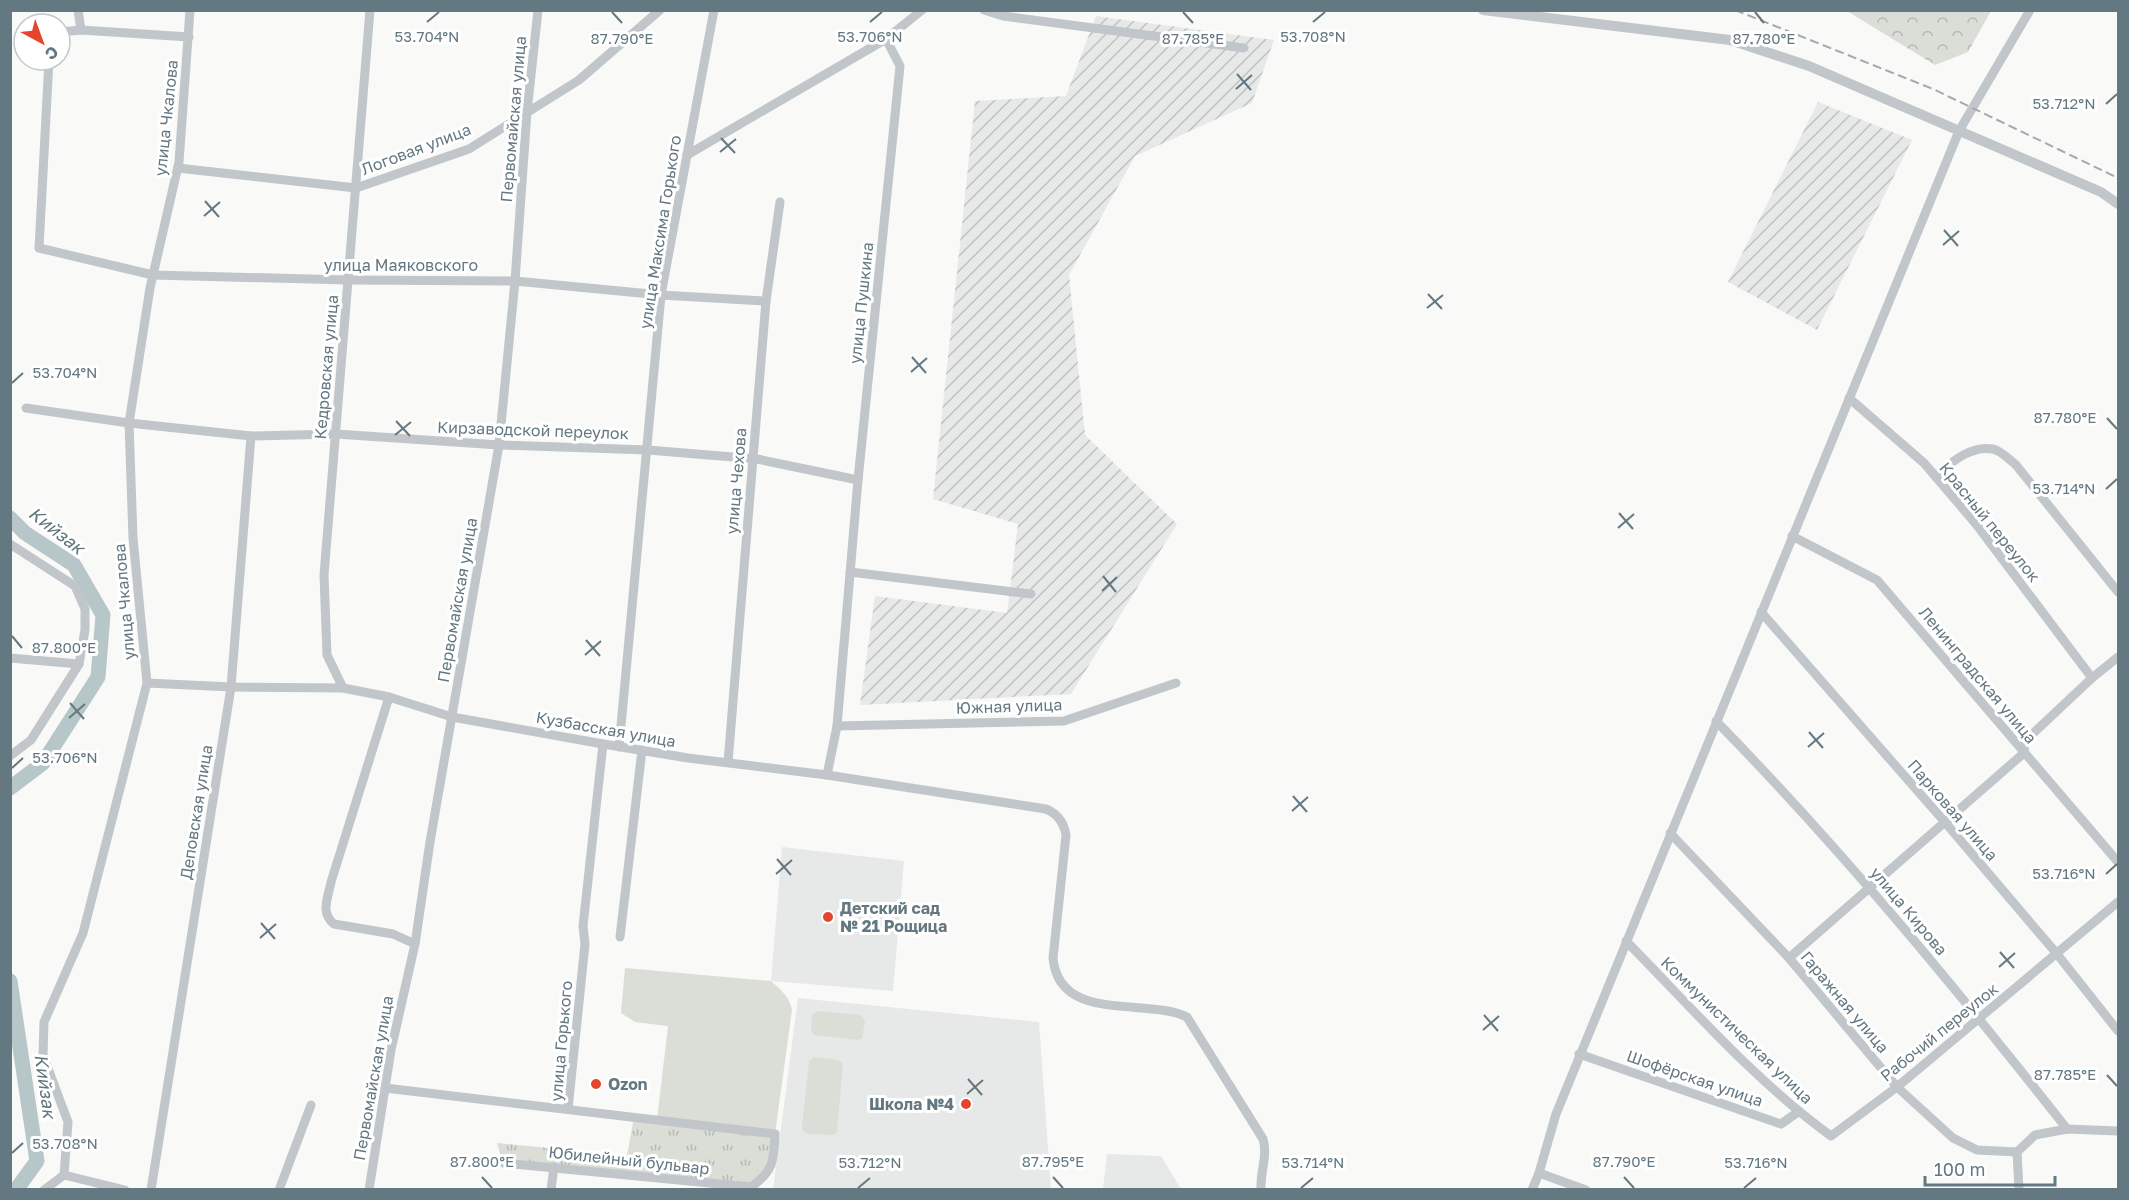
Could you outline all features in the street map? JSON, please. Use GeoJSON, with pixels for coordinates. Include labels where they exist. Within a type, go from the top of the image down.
{"type":"FeatureCollection","features":[{"type":"Feature","properties":{"kind":"street"},"geometry":{"type":"LineString","coordinates":[[78,10],[81,30]]}},
{"type":"Feature","properties":{"kind":"street","name":"улица Чкалова"},"geometry":{"type":"LineString","coordinates":[[64,1175],[68,1122],[43,1055],[44,1022],[84,933],[147,683],[134,538],[129,423],[153,275],[178,168],[190,10]]}},
{"type":"Feature","properties":{"kind":"street","name":"Кедровская улица"},"geometry":{"type":"LineString","coordinates":[[343,687],[327,655],[324,575],[370,10]]}},
{"type":"Feature","properties":{"kind":"street","name":"Первомайская улица"},"geometry":{"type":"LineString","coordinates":[[369,1190],[391,1050],[415,944],[498,446],[515,281],[527,112],[538,10]]}},
{"type":"Feature","properties":{"kind":"street","name":"Логовая улица"},"geometry":{"type":"LineString","coordinates":[[178,168],[356,189],[469,149],[579,80],[660,10]]}},
{"type":"Feature","properties":{"kind":"street","name":"улица Максима Горького"},"geometry":{"type":"LineString","coordinates":[[618,747],[661,295],[714,10]]}},
{"type":"Feature","properties":{"kind":"street"},"geometry":{"type":"LineString","coordinates":[[687,156],[886,39],[922,10]]}},
{"type":"Feature","properties":{"kind":"street"},"geometry":{"type":"LineString","coordinates":[[984,10],[1003,16],[1244,48]]}},
{"type":"Feature","properties":{"kind":"street"},"geometry":{"type":"LineString","coordinates":[[1483,10],[1730,40],[1809,66],[2100,192],[2118,204]]}},
{"type":"Feature","properties":{"kind":"street"},"geometry":{"type":"LineString","coordinates":[[1532,1190],[1556,1114],[1579,1054],[1959,130],[2030,10]]}},
{"type":"Feature","properties":{"kind":"street"},"geometry":{"type":"LineString","coordinates":[[72,31],[189,37]]}},
{"type":"Feature","properties":{"kind":"street","name":"улица Пушкина"},"geometry":{"type":"LineString","coordinates":[[827,775],[837,726],[858,480],[900,66],[886,39]]}},
{"type":"Feature","properties":{"kind":"street","name":"улица Маяковского"},"geometry":{"type":"LineString","coordinates":[[48,72],[39,248],[153,275],[515,281],[661,295],[766,301]]}},
{"type":"Feature","properties":{"kind":"street","name":"улица Чехова"},"geometry":{"type":"LineString","coordinates":[[728,762],[766,301],[780,202]]}},
{"type":"Feature","properties":{"kind":"street","name":"Красный переулок"},"geometry":{"type":"LineString","coordinates":[[1849,398],[1924,463],[1976,524],[2092,678]]}},
{"type":"Feature","properties":{"kind":"street","name":"Кирзаводской переулок"},"geometry":{"type":"LineString","coordinates":[[26,408],[129,423],[251,436],[336,434],[498,446],[648,450],[752,459],[858,480]]}},
{"type":"Feature","properties":{"kind":"street","name":"Деповская улица"},"geometry":{"type":"LineString","coordinates":[[151,1190],[231,687],[251,436]]}},
{"type":"Feature","properties":{"kind":"street"},"geometry":{"type":"LineString","coordinates":[[1935,476],[1954,460],[1971,450],[1994,449],[2016,465],[2118,592]]}},
{"type":"Feature","properties":{"kind":"street","name":"Ленинградская улица"},"geometry":{"type":"LineString","coordinates":[[1792,536],[1877,580],[2118,862]]}},
{"type":"Feature","properties":{"kind":"street"},"geometry":{"type":"LineString","coordinates":[[10,544],[75,586],[85,609],[85,630],[79,664],[31,740],[10,756]]}},
{"type":"Feature","properties":{"kind":"street"},"geometry":{"type":"LineString","coordinates":[[850,573],[1031,594]]}},
{"type":"Feature","properties":{"kind":"street","name":"Парковая улица"},"geometry":{"type":"LineString","coordinates":[[1761,612],[1944,821],[2118,1030]]}},
{"type":"Feature","properties":{"kind":"street"},"geometry":{"type":"LineString","coordinates":[[1789,958],[2024,753],[2025,741],[2092,678],[2118,657]]}},
{"type":"Feature","properties":{"kind":"street"},"geometry":{"type":"LineString","coordinates":[[10,658],[79,664]]}},
{"type":"Feature","properties":{"kind":"street","name":"Кузбасская улица"},"geometry":{"type":"LineString","coordinates":[[147,683],[231,687],[343,687],[389,697],[452,717],[618,747],[827,775],[1046,809],[1053,812],[1060,818],[1066,835],[1053,958],[1060,983],[1072,992],[1100,1004],[1174,1011],[1187,1017],[1263,1139],[1265,1156],[1260,1178],[1261,1190]]}},
{"type":"Feature","properties":{"kind":"street","name":"Южная улица"},"geometry":{"type":"LineString","coordinates":[[837,726],[1064,721],[1176,683]]}},
{"type":"Feature","properties":{"kind":"street"},"geometry":{"type":"LineString","coordinates":[[389,697],[331,882],[325,912],[328,920],[334,924],[393,934],[415,944]]}},
{"type":"Feature","properties":{"kind":"street","name":"улица Кирова"},"geometry":{"type":"LineString","coordinates":[[1716,721],[1870,887],[1980,1019],[2067,1129]]}},
{"type":"Feature","properties":{"kind":"street","name":"улица Горького"},"geometry":{"type":"LineString","coordinates":[[603,744],[568,1109],[776,1134],[774,1161],[765,1178],[751,1188]]}},
{"type":"Feature","properties":{"kind":"street"},"geometry":{"type":"LineString","coordinates":[[620,936],[642,750]]}},
{"type":"Feature","properties":{"kind":"street","name":"Гаражная улица"},"geometry":{"type":"LineString","coordinates":[[1670,833],[1789,958],[1897,1087],[1953,1138],[1977,1150],[2017,1152]]}},
{"type":"Feature","properties":{"kind":"street","name":"Рабочий переулок"},"geometry":{"type":"LineString","coordinates":[[1831,1136],[1897,1087],[2118,902]]}},
{"type":"Feature","properties":{"kind":"street","name":"Коммунистическая улица"},"geometry":{"type":"LineString","coordinates":[[1626,941],[1798,1112],[1831,1136]]}},
{"type":"Feature","properties":{"kind":"street","name":"Шофёрская улица"},"geometry":{"type":"LineString","coordinates":[[1579,1054],[1781,1124],[1798,1112]]}},
{"type":"Feature","properties":{"kind":"street"},"geometry":{"type":"LineString","coordinates":[[385,1088],[568,1109]]}},
{"type":"Feature","properties":{"kind":"street"},"geometry":{"type":"LineString","coordinates":[[279,1190],[311,1105]]}},
{"type":"Feature","properties":{"kind":"street"},"geometry":{"type":"LineString","coordinates":[[2019,1190],[2017,1152],[2035,1135],[2067,1129],[2118,1131]]}},
{"type":"Feature","properties":{"kind":"street","name":"Юбилейный бульвар"},"geometry":{"type":"LineString","coordinates":[[503,1162],[751,1188]]}},
{"type":"Feature","properties":{"kind":"street"},"geometry":{"type":"LineString","coordinates":[[552,1190],[554,1167]]}},
{"type":"Feature","properties":{"kind":"street"},"geometry":{"type":"LineString","coordinates":[[1539,1173],[1586,1190]]}},
{"type":"Feature","properties":{"kind":"street"},"geometry":{"type":"LineString","coordinates":[[44,1190],[64,1175],[125,1190]]}},
{"type":"Feature","properties":{"kind":"shaded area"},"geometry":{"type":"Polygon","coordinates":[[[1096,16],[1274,40],[1252,103],[1135,156],[1069,275],[1085,435],[1177,524],[1071,694],[860,705],[875,596],[1007,613],[1018,524],[933,499],[975,101],[1066,96],[1096,16]]]}},
{"type":"Feature","properties":{"kind":"shaded area"},"geometry":{"type":"Polygon","coordinates":[[[1818,102],[1912,140],[1817,330],[1728,282],[1818,102]]]}},
{"type":"Feature","properties":{"kind":"shaded area"},"geometry":{"type":"Polygon","coordinates":[[[782,847],[904,861],[893,991],[771,981],[782,847]]]}},
{"type":"Feature","properties":{"kind":"shaded area"},"geometry":{"type":"Polygon","coordinates":[[[798,998],[1039,1022],[1051,1189],[751,1190],[751,1187],[773,1189],[798,998]]]}},
{"type":"Feature","properties":{"kind":"shaded area"},"geometry":{"type":"Polygon","coordinates":[[[1107,1154],[1161,1156],[1181,1189],[1103,1189],[1107,1154]]]}},
{"type":"Feature","properties":{"kind":"green space"},"geometry":{"type":"Polygon","coordinates":[[[1847,11],[1991,11],[1968,52],[1935,65],[1847,11]]]}},
{"type":"Feature","properties":{"kind":"green space"},"geometry":{"type":"Polygon","coordinates":[[[625,968],[771,981],[781,990],[787,997],[792,1010],[775,1134],[657,1120],[668,1026],[635,1022],[621,1013],[625,968]]]}},
{"type":"Feature","properties":{"kind":"green space"},"geometry":{"type":"Polygon","coordinates":[[[818,1011],[861,1015],[865,1021],[862,1038],[858,1040],[814,1035],[811,1030],[812,1015],[818,1011]]]}},
{"type":"Feature","properties":{"kind":"green space"},"geometry":{"type":"Polygon","coordinates":[[[813,1057],[833,1059],[843,1063],[837,1132],[834,1135],[809,1134],[803,1131],[809,1061],[813,1057]]]}},
{"type":"Feature","properties":{"kind":"green space"},"geometry":{"type":"Polygon","coordinates":[[[634,1117],[775,1134],[774,1161],[751,1187],[503,1163],[497,1143],[627,1156],[634,1117]]]}},
{"type":"Feature","properties":{"kind":"waterway","name":"Кийзак"},"geometry":{"type":"LineString","coordinates":[[10,518],[25,533],[74,565],[103,615],[98,677],[43,763],[10,788]]}},
{"type":"Feature","properties":{"kind":"waterway","name":"Кийзак"},"geometry":{"type":"LineString","coordinates":[[10,981],[37,1161],[16,1190]]}},
{"type":"Feature","properties":{"kind":"railway"},"geometry":{"type":"LineString","coordinates":[[1735,10],[1933,89],[2118,178]]}},
{"type":"Feature","properties":{"kind":"place","name":"Детский сад № 21 Рощица"},"geometry":{"type":"Point","coordinates":[828,917]}},
{"type":"Feature","properties":{"kind":"place","name":"Ozon"},"geometry":{"type":"Point","coordinates":[596,1084]}},
{"type":"Feature","properties":{"kind":"place","name":"Школа №4"},"geometry":{"type":"Point","coordinates":[966,1104]}}]}
